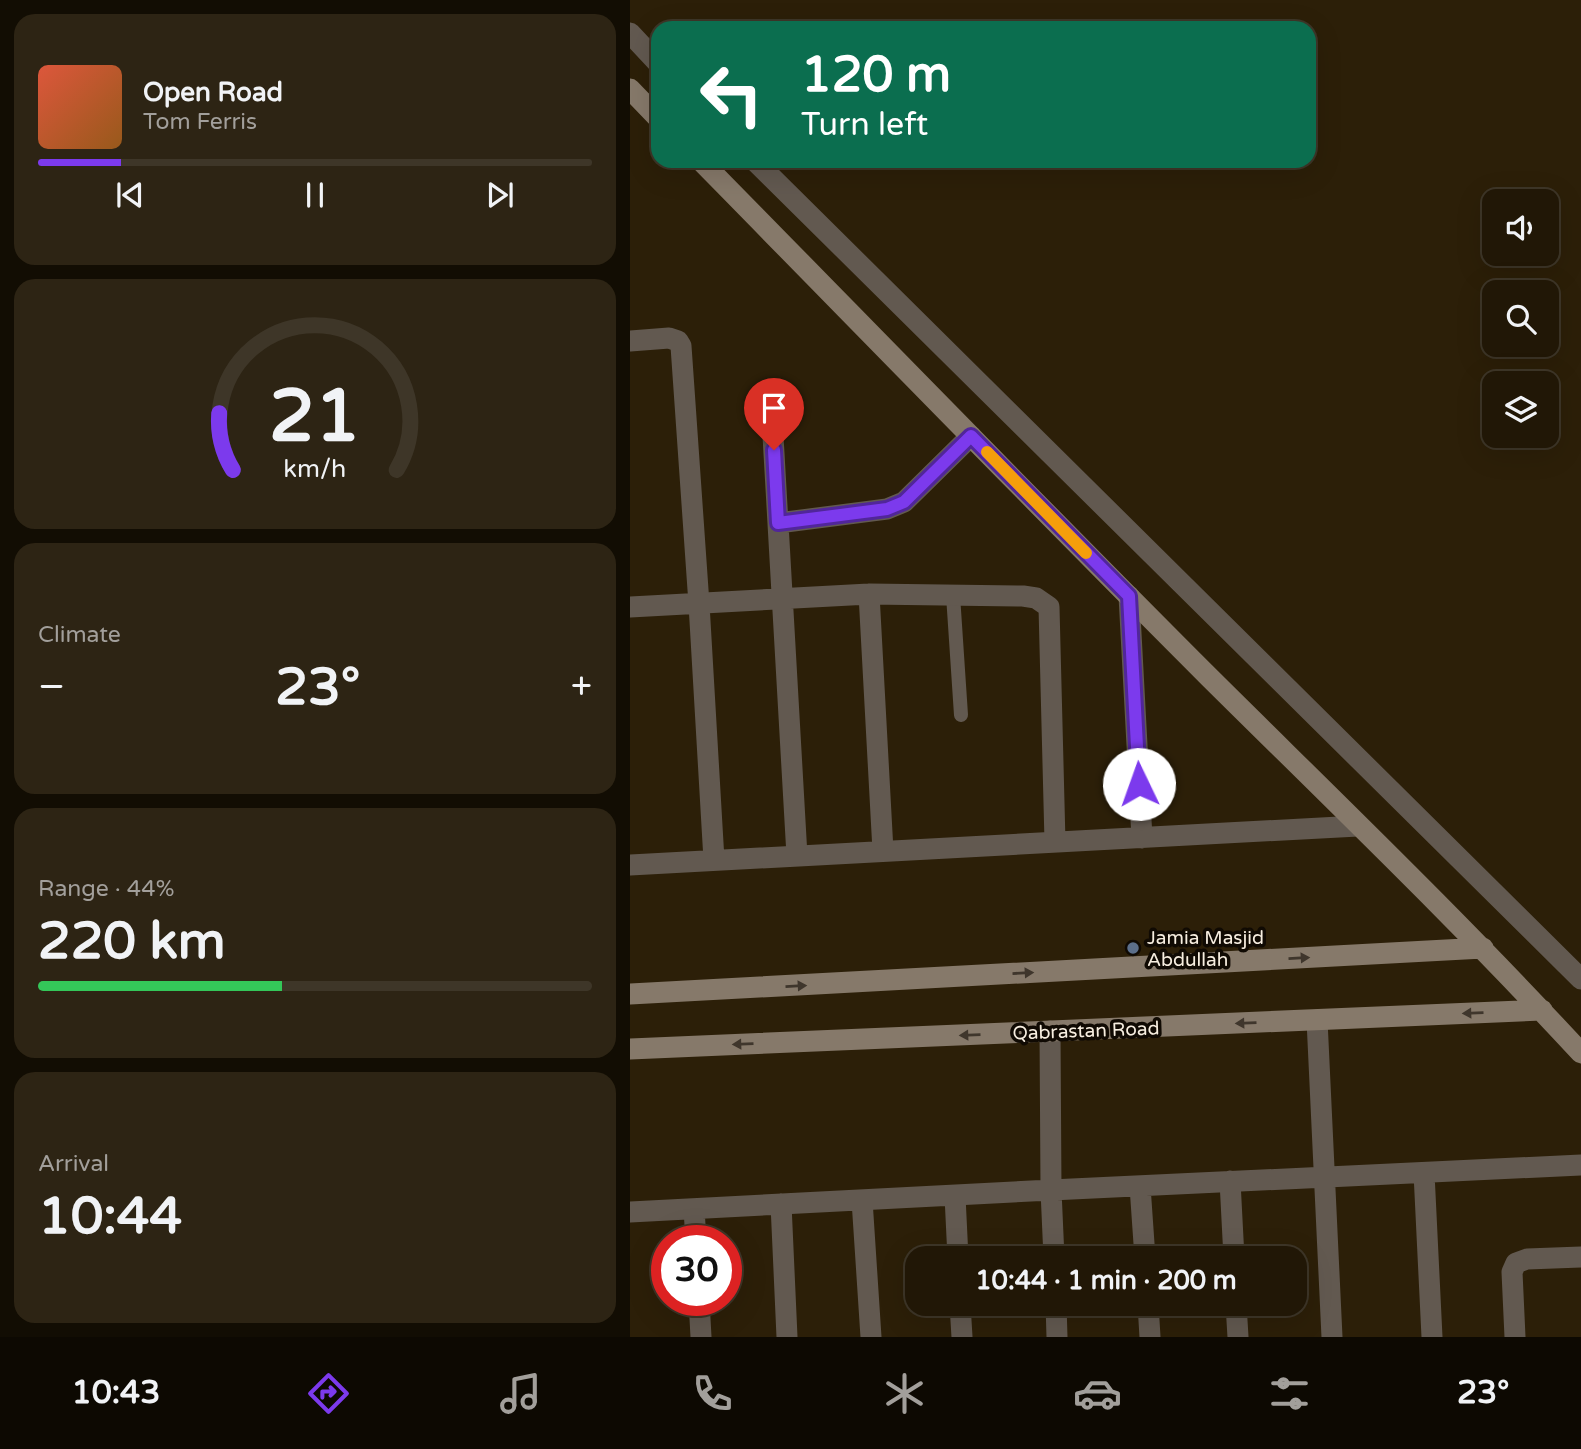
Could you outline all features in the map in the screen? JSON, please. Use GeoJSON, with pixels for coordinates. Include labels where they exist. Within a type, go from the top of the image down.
{"type":"FeatureCollection","features":[{"type":"Feature","properties":{"kind":"street"},"geometry":{"type":"LineString","coordinates":[[630,33],[651,55]]}},
{"type":"Feature","properties":{"kind":"street"},"geometry":{"type":"LineString","coordinates":[[630,89],[651,111]]}},
{"type":"Feature","properties":{"kind":"street"},"geometry":{"type":"LineString","coordinates":[[708,168],[1129,596],[1483,948],[1581,1053]]}},
{"type":"Feature","properties":{"kind":"street"},"geometry":{"type":"LineString","coordinates":[[762,168],[1581,979]]}},
{"type":"Feature","properties":{"kind":"street"},"geometry":{"type":"LineString","coordinates":[[630,341],[669,338],[680,342],[699,604],[713,860]]}},
{"type":"Feature","properties":{"kind":"street"},"geometry":{"type":"LineString","coordinates":[[771,401],[797,856]]}},
{"type":"Feature","properties":{"kind":"street"},"geometry":{"type":"LineString","coordinates":[[778,523],[887,509],[904,502],[971,436]]}},
{"type":"Feature","properties":{"kind":"street"},"geometry":{"type":"LineString","coordinates":[[630,607],[869,594],[1036,598],[1049,607],[1055,842]]}},
{"type":"Feature","properties":{"kind":"street"},"geometry":{"type":"LineString","coordinates":[[869,594],[883,851]]}},
{"type":"Feature","properties":{"kind":"street"},"geometry":{"type":"LineString","coordinates":[[1129,596],[1142,838]]}},
{"type":"Feature","properties":{"kind":"street"},"geometry":{"type":"LineString","coordinates":[[630,865],[1358,826]]}},
{"type":"Feature","properties":{"kind":"street"},"geometry":{"type":"LineString","coordinates":[[630,995],[1483,948]]}},
{"type":"Feature","properties":{"kind":"street","name":"Qabrastan Road"},"geometry":{"type":"LineString","coordinates":[[630,1049],[1542,1010]]}},
{"type":"Feature","properties":{"kind":"street"},"geometry":{"type":"LineString","coordinates":[[1317,1020],[1332,1337]]}},
{"type":"Feature","properties":{"kind":"street"},"geometry":{"type":"LineString","coordinates":[[1050,1031],[1053,1246]]}},
{"type":"Feature","properties":{"kind":"street"},"geometry":{"type":"LineString","coordinates":[[630,1212],[1581,1165]]}},
{"type":"Feature","properties":{"kind":"street"},"geometry":{"type":"LineString","coordinates":[[1424,1173],[1432,1337]]}},
{"type":"Feature","properties":{"kind":"street"},"geometry":{"type":"LineString","coordinates":[[1230,1181],[1233,1246]]}},
{"type":"Feature","properties":{"kind":"street"},"geometry":{"type":"LineString","coordinates":[[1140,1186],[1143,1246]]}},
{"type":"Feature","properties":{"kind":"street"},"geometry":{"type":"LineString","coordinates":[[955,1196],[957,1246]]}},
{"type":"Feature","properties":{"kind":"street"},"geometry":{"type":"LineString","coordinates":[[862,1200],[871,1337]]}},
{"type":"Feature","properties":{"kind":"street"},"geometry":{"type":"LineString","coordinates":[[781,1204],[787,1337]]}},
{"type":"Feature","properties":{"kind":"street"},"geometry":{"type":"LineString","coordinates":[[694,1209],[695,1225]]}},
{"type":"Feature","properties":{"kind":"street"},"geometry":{"type":"LineString","coordinates":[[1515,1337],[1512,1272],[1516,1263],[1527,1259],[1581,1256]]}},
{"type":"Feature","properties":{"kind":"street"},"geometry":{"type":"LineString","coordinates":[[700,1316],[701,1337]]}},
{"type":"Feature","properties":{"kind":"street"},"geometry":{"type":"LineString","coordinates":[[961,1316],[962,1337]]}},
{"type":"Feature","properties":{"kind":"street"},"geometry":{"type":"LineString","coordinates":[[1056,1316],[1057,1337]]}},
{"type":"Feature","properties":{"kind":"street"},"geometry":{"type":"LineString","coordinates":[[1148,1316],[1150,1337]]}},
{"type":"Feature","properties":{"kind":"street"},"geometry":{"type":"LineString","coordinates":[[1237,1316],[1238,1337]]}},
{"type":"Feature","properties":{"kind":"lane"},"geometry":{"type":"LineString","coordinates":[[953,595],[961,716]]}},
{"type":"Feature","properties":{"kind":"slow traffic"},"geometry":{"type":"LineString","coordinates":[[987,452],[1086,553]]}},
{"type":"Feature","properties":{"kind":"place","name":"Jamia Masjid Abdullah"},"geometry":{"type":"Point","coordinates":[1133,948]}},
{"type":"Feature","properties":{"kind":"route"},"geometry":{"type":"LineString","coordinates":[[774,450],[778,523],[887,509],[904,502],[971,436],[1129,596],[1139,784]]}}]}
